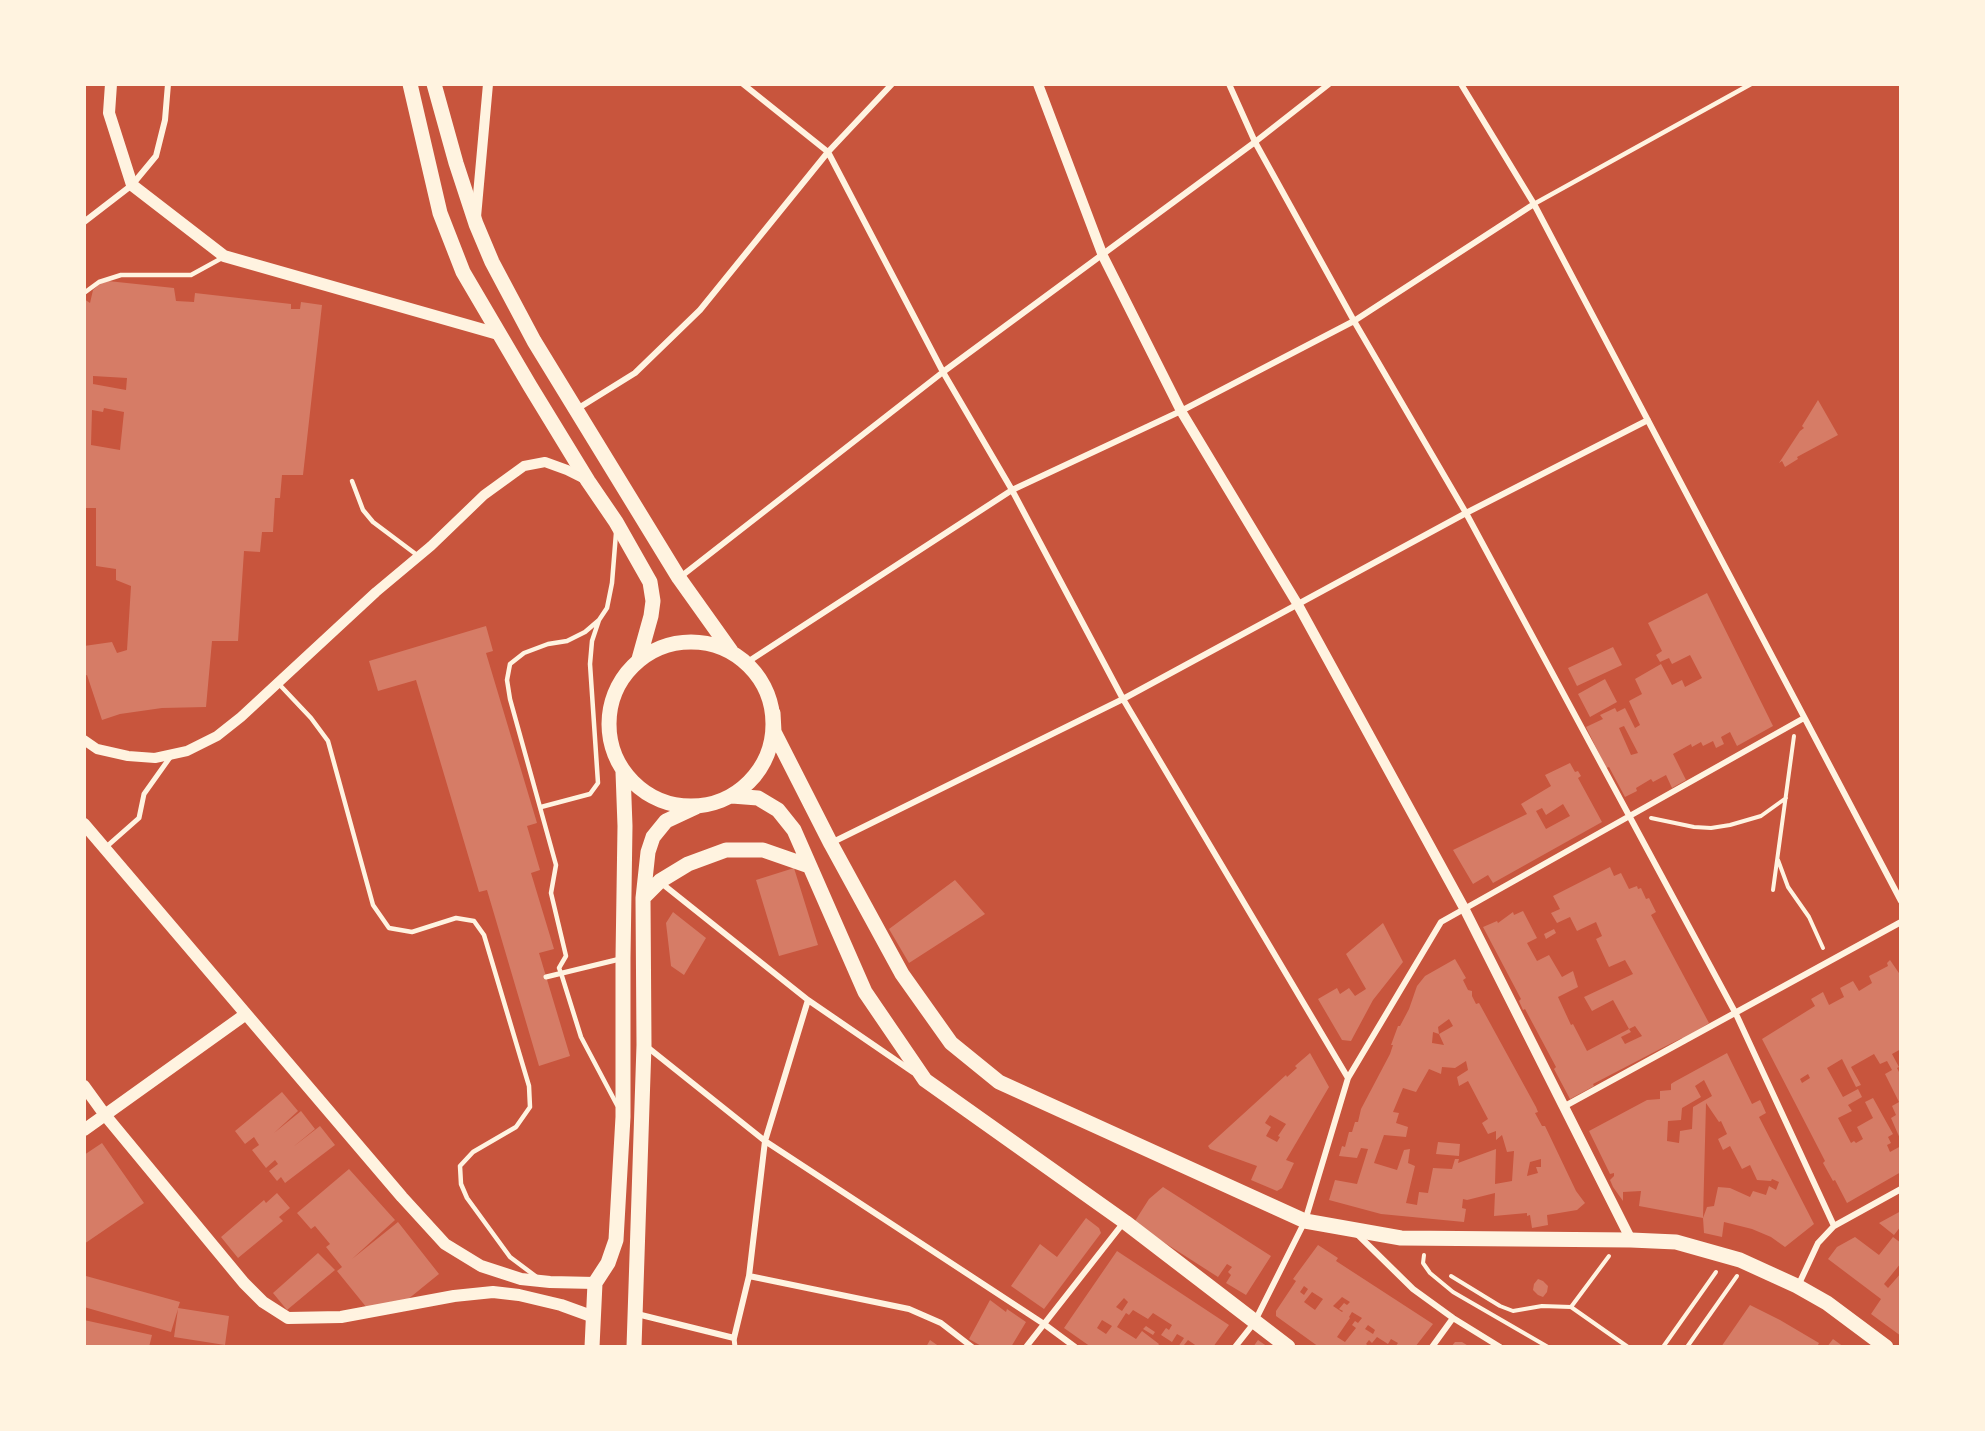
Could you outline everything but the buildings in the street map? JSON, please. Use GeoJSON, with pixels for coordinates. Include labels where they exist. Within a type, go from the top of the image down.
{"type":"FeatureCollection","features":[{"type":"Feature","properties":{"kind":"main road"},"geometry":{"type":"LineString","coordinates":[[111,84],[110,113],[132,185],[224,256],[498,334]]}},
{"type":"Feature","properties":{"kind":"main road"},"geometry":{"type":"LineString","coordinates":[[410,84],[440,213],[463,272],[498,334],[588,481],[616,522],[650,582],[653,601],[651,616],[639,659]]}},
{"type":"Feature","properties":{"kind":"main road"},"geometry":{"type":"LineString","coordinates":[[434,84],[476,224],[492,262],[534,341],[679,578],[731,651],[759,677],[768,694],[774,732],[831,844],[902,975],[951,1043],[999,1082],[1305,1221],[1401,1238],[1676,1242],[1740,1260],[1797,1286],[1827,1303],[1886,1347]]}},
{"type":"Feature","properties":{"kind":"main road"},"geometry":{"type":"LineString","coordinates":[[731,651],[708,643],[683,641],[660,647],[639,659],[622,678],[611,701],[608,725],[612,750],[623,772],[634,785],[663,803],[680,807],[715,804],[732,796],[751,781],[765,761],[772,738],[772,713]]}},
{"type":"Feature","properties":{"kind":"main road"},"geometry":{"type":"LineString","coordinates":[[593,1345],[595,1283],[608,1263],[616,1240],[623,1117],[625,826],[623,772]]}},
{"type":"Feature","properties":{"kind":"main road"},"geometry":{"type":"LineString","coordinates":[[732,796],[758,798],[778,810],[794,830],[865,992],[925,1080],[1125,1222],[1288,1347]]}},
{"type":"Feature","properties":{"kind":"main road"},"geometry":{"type":"LineString","coordinates":[[634,1345],[644,1045],[643,898],[648,852],[653,837],[666,821],[696,807]]}},
{"type":"Feature","properties":{"kind":"main road"},"geometry":{"type":"LineString","coordinates":[[84,824],[402,1197],[445,1244],[481,1266],[521,1279],[595,1283]]}},
{"type":"Feature","properties":{"kind":"main road"},"geometry":{"type":"LineString","coordinates":[[643,898],[660,881],[688,864],[726,850],[764,850],[809,866]]}},
{"type":"Feature","properties":{"kind":"main road"},"geometry":{"type":"LineString","coordinates":[[84,1130],[246,1014]]}},
{"type":"Feature","properties":{"kind":"main road"},"geometry":{"type":"LineString","coordinates":[[84,1086],[105,1115],[244,1283],[263,1302],[288,1318],[341,1317],[454,1296],[493,1292],[519,1295],[561,1305],[594,1317]]}},
{"type":"Feature","properties":{"kind":"street"},"geometry":{"type":"LineString","coordinates":[[84,222],[132,185],[156,156],[165,120],[168,84]]}},
{"type":"Feature","properties":{"kind":"street"},"geometry":{"type":"LineString","coordinates":[[476,224],[488,84]]}},
{"type":"Feature","properties":{"kind":"street"},"geometry":{"type":"LineString","coordinates":[[743,84],[828,152],[943,372],[1012,490],[1123,699],[1348,1078]]}},
{"type":"Feature","properties":{"kind":"street"},"geometry":{"type":"LineString","coordinates":[[880,84],[884,91]]}},
{"type":"Feature","properties":{"kind":"street"},"geometry":{"type":"LineString","coordinates":[[576,409],[635,374],[700,310],[828,152],[892,84]]}},
{"type":"Feature","properties":{"kind":"street"},"geometry":{"type":"LineString","coordinates":[[1038,84],[1103,256],[1181,411],[1298,605],[1464,908],[1631,1240]]}},
{"type":"Feature","properties":{"kind":"street"},"geometry":{"type":"LineString","coordinates":[[1229,84],[1255,142],[1354,321],[1466,513],[1736,1014],[1834,1226]]}},
{"type":"Feature","properties":{"kind":"street"},"geometry":{"type":"LineString","coordinates":[[679,578],[943,372],[1103,256],[1329,84]]}},
{"type":"Feature","properties":{"kind":"street"},"geometry":{"type":"LineString","coordinates":[[1461,84],[1534,204],[1901,901]]}},
{"type":"Feature","properties":{"kind":"street"},"geometry":{"type":"LineString","coordinates":[[746,663],[1012,490],[1181,411],[1354,321],[1534,204]]}},
{"type":"Feature","properties":{"kind":"street"},"geometry":{"type":"LineString","coordinates":[[831,844],[1123,699],[1466,513],[1648,420]]}},
{"type":"Feature","properties":{"kind":"street"},"geometry":{"type":"LineString","coordinates":[[84,740],[96,749],[128,756],[155,758],[187,751],[217,736],[241,717],[484,495],[524,466],[545,462],[588,481]]}},
{"type":"Feature","properties":{"kind":"street"},"geometry":{"type":"LineString","coordinates":[[1235,1347],[1254,1323],[1305,1221],[1348,1078],[1441,922],[1804,718]]}},
{"type":"Feature","properties":{"kind":"street"},"geometry":{"type":"LineString","coordinates":[[104,849],[139,818],[144,794],[172,754]]}},
{"type":"Feature","properties":{"kind":"street"},"geometry":{"type":"LineString","coordinates":[[660,881],[808,1000],[925,1080]]}},
{"type":"Feature","properties":{"kind":"street"},"geometry":{"type":"LineString","coordinates":[[1565,1106],[1901,922]]}},
{"type":"Feature","properties":{"kind":"street"},"geometry":{"type":"LineString","coordinates":[[546,976],[623,958]]}},
{"type":"Feature","properties":{"kind":"street"},"geometry":{"type":"LineString","coordinates":[[735,1347],[734,1338],[749,1276],[765,1141],[808,1000]]}},
{"type":"Feature","properties":{"kind":"street"},"geometry":{"type":"LineString","coordinates":[[644,1045],[765,1141],[1044,1324],[1075,1347]]}},
{"type":"Feature","properties":{"kind":"street"},"geometry":{"type":"LineString","coordinates":[[1797,1286],[1818,1243],[1834,1226],[1901,1189]]}},
{"type":"Feature","properties":{"kind":"street"},"geometry":{"type":"LineString","coordinates":[[1026,1347],[1125,1222]]}},
{"type":"Feature","properties":{"kind":"street"},"geometry":{"type":"LineString","coordinates":[[1352,1230],[1413,1289],[1453,1318],[1500,1347]]}},
{"type":"Feature","properties":{"kind":"street"},"geometry":{"type":"LineString","coordinates":[[749,1276],[909,1309],[941,1323],[972,1347]]}},
{"type":"Feature","properties":{"kind":"street"},"geometry":{"type":"LineString","coordinates":[[635,1314],[734,1338]]}},
{"type":"Feature","properties":{"kind":"street"},"geometry":{"type":"LineString","coordinates":[[1432,1347],[1453,1318]]}},
{"type":"Feature","properties":{"kind":"lane"},"geometry":{"type":"LineString","coordinates":[[1534,204],[1751,84]]}},
{"type":"Feature","properties":{"kind":"lane"},"geometry":{"type":"LineString","coordinates":[[84,293],[99,282],[121,275],[191,275],[224,256]]}},
{"type":"Feature","properties":{"kind":"lane"},"geometry":{"type":"LineString","coordinates":[[352,481],[363,510],[373,522],[418,556]]}},
{"type":"Feature","properties":{"kind":"lane"},"geometry":{"type":"LineString","coordinates":[[541,807],[590,794],[598,783],[590,663],[592,641],[599,620],[607,608],[612,583],[616,522]]}},
{"type":"Feature","properties":{"kind":"lane"},"geometry":{"type":"LineString","coordinates":[[599,620],[585,632],[567,641],[548,644],[524,653],[510,664],[507,680],[510,699],[556,865],[551,893],[566,956],[559,968],[581,1037],[623,1117]]}},
{"type":"Feature","properties":{"kind":"lane"},"geometry":{"type":"LineString","coordinates":[[277,682],[311,718],[328,741],[373,905],[389,928],[412,932],[456,918],[474,921],[484,935],[529,1086],[530,1107],[516,1126],[473,1152],[460,1166],[460,1184],[467,1198],[510,1257],[543,1281]]}},
{"type":"Feature","properties":{"kind":"path"},"geometry":{"type":"LineString","coordinates":[[1773,890],[1795,737],[1788,728]]}},
{"type":"Feature","properties":{"kind":"path"},"geometry":{"type":"LineString","coordinates":[[1651,818],[1694,827],[1712,828],[1761,816],[1786,798]]}},
{"type":"Feature","properties":{"kind":"path"},"geometry":{"type":"LineString","coordinates":[[1778,856],[1788,887],[1809,917],[1823,948]]}},
{"type":"Feature","properties":{"kind":"path"},"geometry":{"type":"LineString","coordinates":[[1432,1249],[1424,1254],[1423,1263],[1430,1273],[1453,1292],[1548,1347]]}},
{"type":"Feature","properties":{"kind":"path"},"geometry":{"type":"LineString","coordinates":[[1571,1307],[1610,1255],[1599,1254]]}},
{"type":"Feature","properties":{"kind":"path"},"geometry":{"type":"LineString","coordinates":[[1663,1347],[1719,1268],[1709,1266]]}},
{"type":"Feature","properties":{"kind":"path"},"geometry":{"type":"LineString","coordinates":[[1688,1347],[1740,1271]]}},
{"type":"Feature","properties":{"kind":"path"},"geometry":{"type":"LineString","coordinates":[[1451,1276],[1500,1306],[1513,1311],[1542,1306],[1571,1307],[1628,1347]]}}]}
